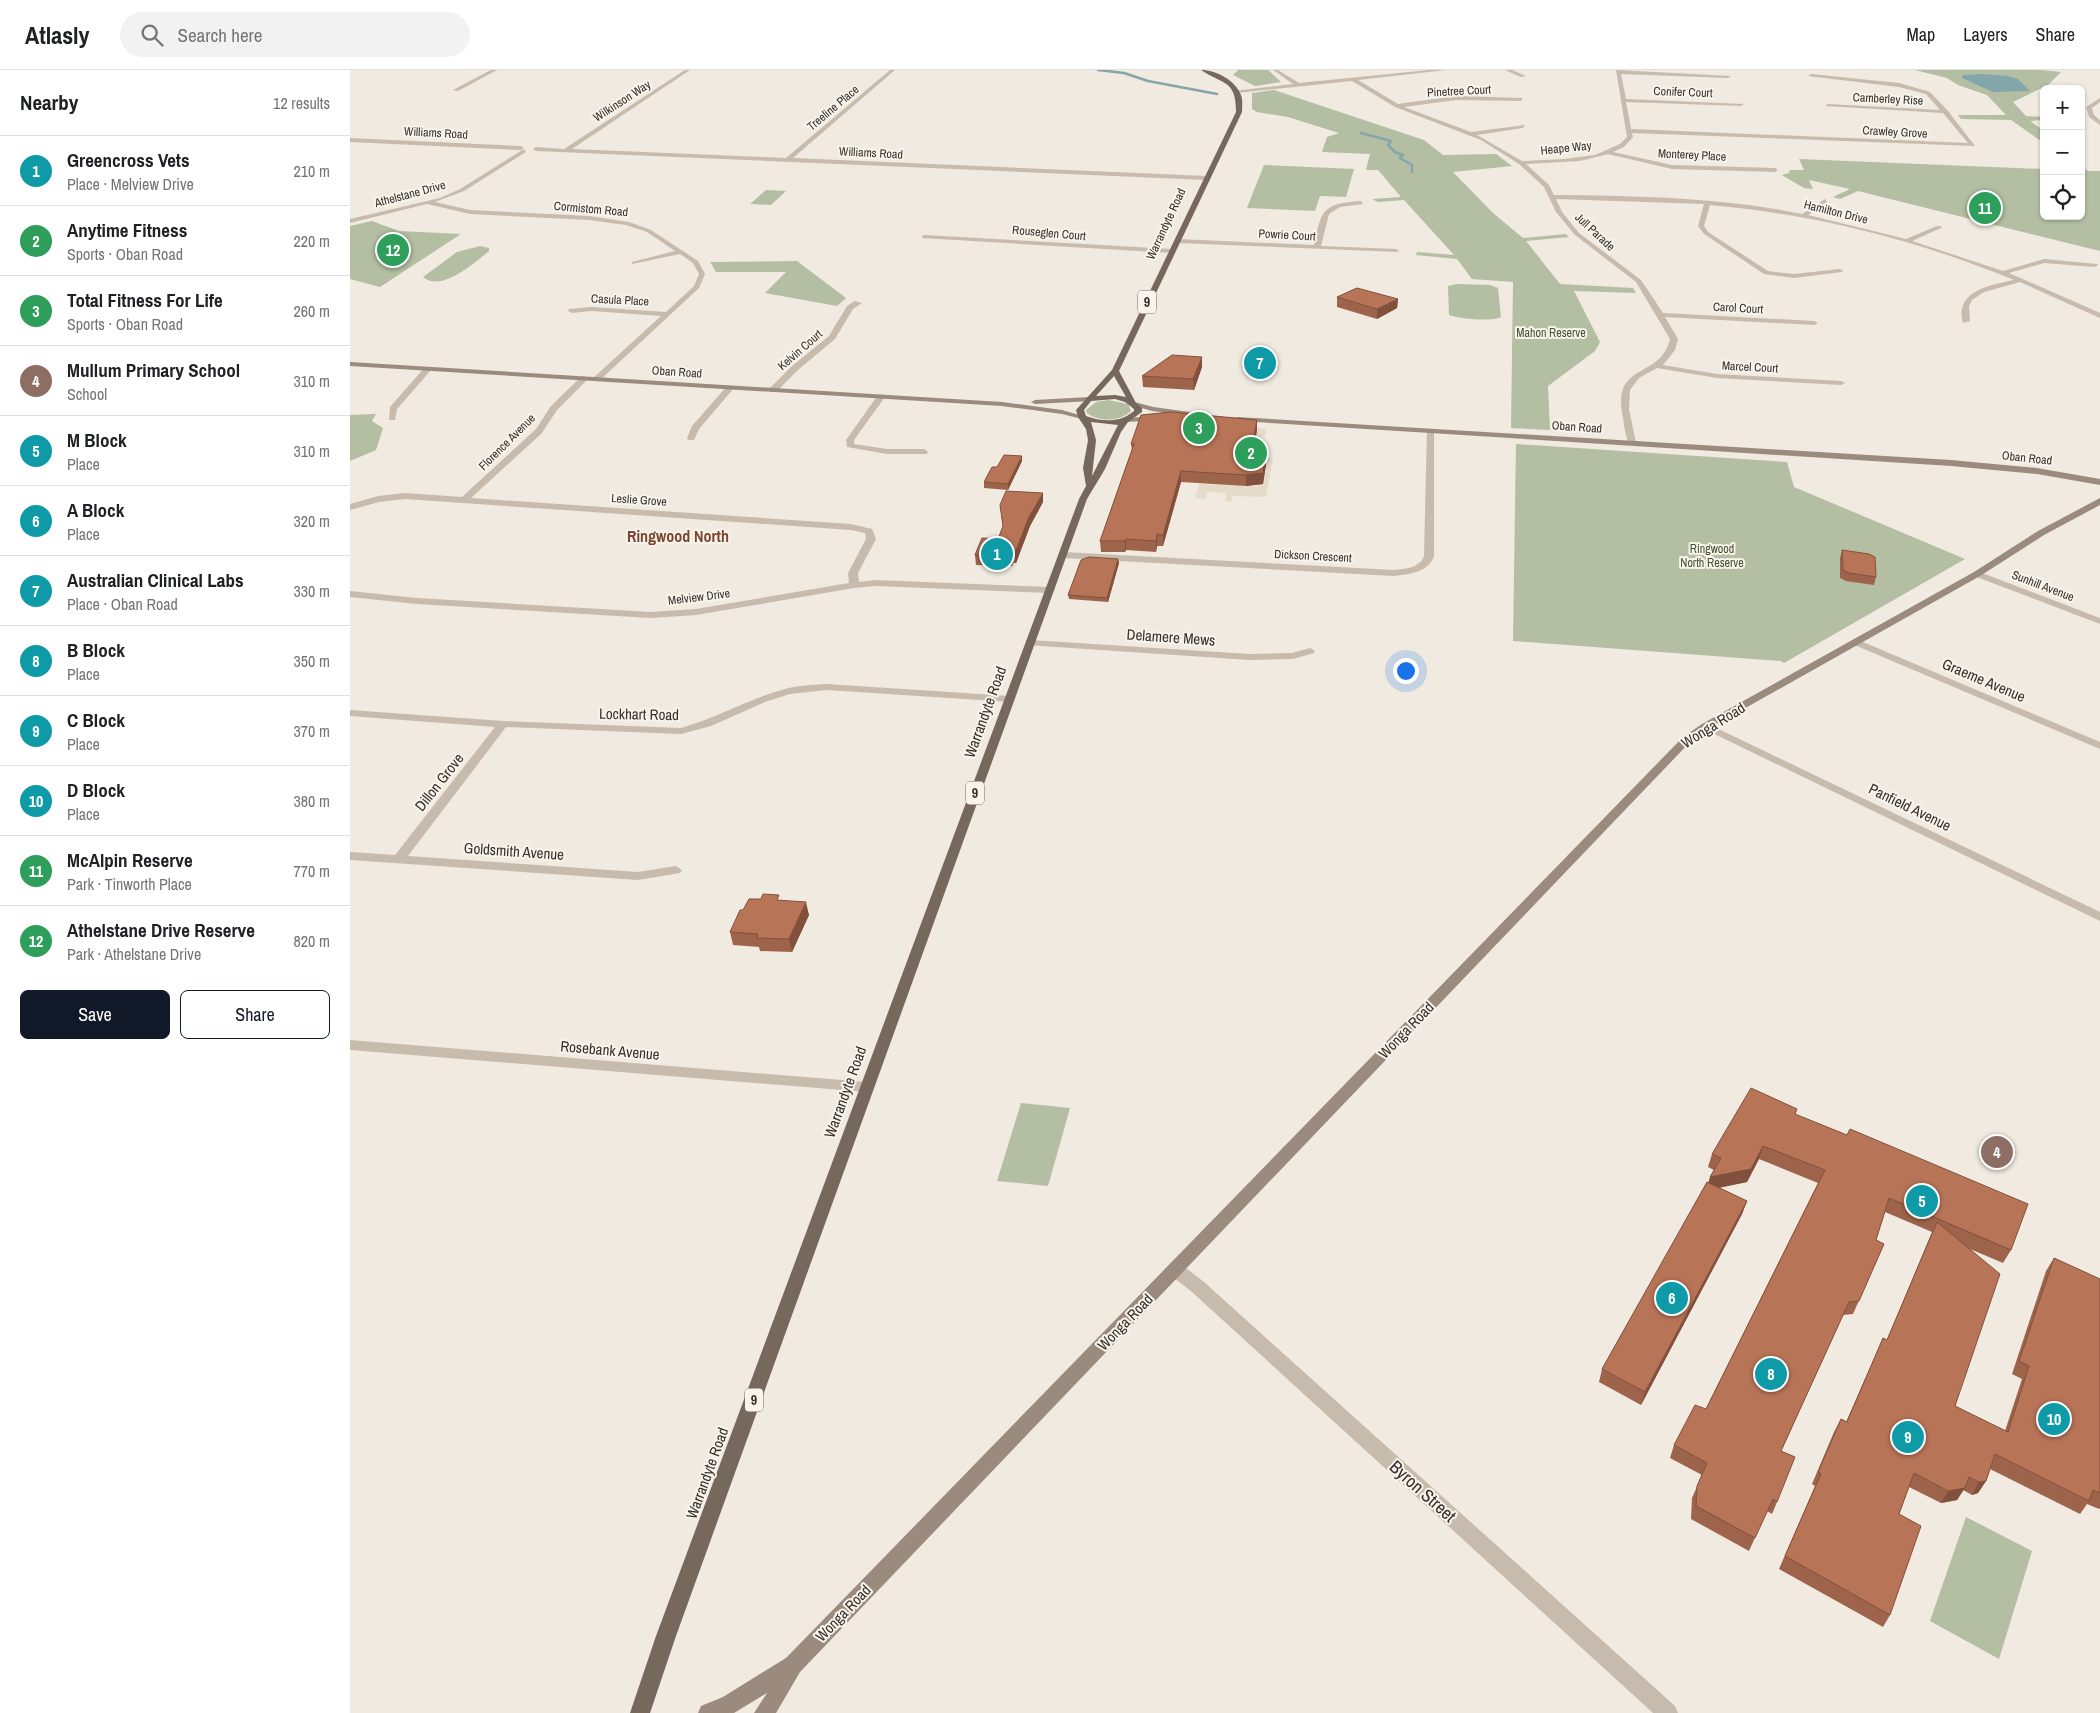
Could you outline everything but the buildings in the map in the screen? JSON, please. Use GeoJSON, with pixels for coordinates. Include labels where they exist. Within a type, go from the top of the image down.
{"type":"FeatureCollection","features":[{"type":"Feature","properties":{"kind":"main road"},"geometry":{"type":"LineString","coordinates":[[1203,70],[1222,78],[1236,90]]}},
{"type":"Feature","properties":{"kind":"main road","name":"Warrandyte Road"},"geometry":{"type":"LineString","coordinates":[[1089,398],[1100,390],[1109,376],[1116,371],[1206,178],[1240,112],[1240,97],[1236,90]]}},
{"type":"Feature","properties":{"kind":"main road","name":"Oban Road"},"geometry":{"type":"LineString","coordinates":[[350,364],[1002,404],[1062,412],[1082,417]]}},
{"type":"Feature","properties":{"kind":"main road"},"geometry":{"type":"LineString","coordinates":[[1116,371],[1134,402]]}},
{"type":"Feature","properties":{"kind":"main road"},"geometry":{"type":"LineString","coordinates":[[1089,398],[1115,397],[1152,409],[1215,417]]}},
{"type":"Feature","properties":{"kind":"main road","name":"Oban Road"},"geometry":{"type":"LineString","coordinates":[[1002,404],[1089,398]]}},
{"type":"Feature","properties":{"kind":"main road","name":"9"},"geometry":{"type":"LineString","coordinates":[[1082,417],[1080,410],[1089,398]]}},
{"type":"Feature","properties":{"kind":"main road","name":"9"},"geometry":{"type":"LineString","coordinates":[[1126,420],[1138,412],[1134,402]]}},
{"type":"Feature","properties":{"kind":"main road"},"geometry":{"type":"LineString","coordinates":[[1082,417],[1106,422],[1201,416]]}},
{"type":"Feature","properties":{"kind":"main road","name":"Warrandyte Road"},"geometry":{"type":"LineString","coordinates":[[1082,417],[1088,423],[1093,435],[1088,468],[1089,485]]}},
{"type":"Feature","properties":{"kind":"main road","name":"Oban Road"},"geometry":{"type":"LineString","coordinates":[[1234,418],[1951,463],[2029,470],[2100,482]]}},
{"type":"Feature","properties":{"kind":"main road","name":"Warrandyte Road"},"geometry":{"type":"LineString","coordinates":[[640,1713],[666,1636],[1089,485],[1100,470],[1116,430],[1126,420]]}},
{"type":"Feature","properties":{"kind":"main road","name":"Oban Road"},"geometry":{"type":"LineString","coordinates":[[1951,463],[2029,465],[2100,473]]}},
{"type":"Feature","properties":{"kind":"main road"},"geometry":{"type":"LineString","coordinates":[[2082,478],[2093,492],[2092,508]]}},
{"type":"Feature","properties":{"kind":"main road","name":"Wonga Road"},"geometry":{"type":"LineString","coordinates":[[708,1713],[729,1705],[793,1665],[1176,1270],[1676,748],[1706,726],[1977,574],[2041,533],[2092,508],[2100,502]]}},
{"type":"Feature","properties":{"kind":"main road","name":"Wonga Road"},"geometry":{"type":"LineString","coordinates":[[764,1713],[775,1698],[793,1665]]}},
{"type":"Feature","properties":{"kind":"street"},"geometry":{"type":"LineString","coordinates":[[456,90],[495,70]]}},
{"type":"Feature","properties":{"kind":"street","name":"Wilkinson Way"},"geometry":{"type":"LineString","coordinates":[[566,150],[688,70]]}},
{"type":"Feature","properties":{"kind":"street","name":"Treeline Place"},"geometry":{"type":"LineString","coordinates":[[786,160],[893,70]]}},
{"type":"Feature","properties":{"kind":"street"},"geometry":{"type":"LineString","coordinates":[[1275,70],[1298,85]]}},
{"type":"Feature","properties":{"kind":"street"},"geometry":{"type":"LineString","coordinates":[[1236,90],[1352,80],[1412,71],[1444,70]]}},
{"type":"Feature","properties":{"kind":"street"},"geometry":{"type":"LineString","coordinates":[[1507,70],[1524,76]]}},
{"type":"Feature","properties":{"kind":"street"},"geometry":{"type":"LineString","coordinates":[[1629,131],[1618,71],[1728,76]]}},
{"type":"Feature","properties":{"kind":"street","name":"Crawley Grove"},"geometry":{"type":"LineString","coordinates":[[1629,131],[1973,145],[1946,112],[1928,94],[1899,85],[1811,76]]}},
{"type":"Feature","properties":{"kind":"street","name":"Jull Parade"},"geometry":{"type":"LineString","coordinates":[[1352,80],[1397,106],[1471,134],[1494,145],[1521,163],[1544,182],[1559,212],[1574,231],[1600,254],[1638,281],[1662,316],[1674,339],[1670,353],[1658,366],[1640,375],[1626,389],[1624,398],[1632,443]]}},
{"type":"Feature","properties":{"kind":"street","name":"Pinetree Court"},"geometry":{"type":"LineString","coordinates":[[1397,106],[1456,98],[1521,100]]}},
{"type":"Feature","properties":{"kind":"street","name":"Conifer Court"},"geometry":{"type":"LineString","coordinates":[[1623,100],[1741,104]]}},
{"type":"Feature","properties":{"kind":"street"},"geometry":{"type":"LineString","coordinates":[[2100,100],[2089,107],[2089,112],[2094,120],[2100,123]]}},
{"type":"Feature","properties":{"kind":"street","name":"Camberley Rise"},"geometry":{"type":"LineString","coordinates":[[1828,106],[1946,112]]}},
{"type":"Feature","properties":{"kind":"street"},"geometry":{"type":"LineString","coordinates":[[2089,112],[2100,112]]}},
{"type":"Feature","properties":{"kind":"street"},"geometry":{"type":"LineString","coordinates":[[1471,134],[1523,126]]}},
{"type":"Feature","properties":{"kind":"street","name":"Heape Way"},"geometry":{"type":"LineString","coordinates":[[1521,163],[1585,158],[1609,153],[1626,142],[1630,137],[1629,131]]}},
{"type":"Feature","properties":{"kind":"street","name":"Williams Road"},"geometry":{"type":"LineString","coordinates":[[350,140],[1206,178]]}},
{"type":"Feature","properties":{"kind":"street","name":"Athelstane Drive"},"geometry":{"type":"LineString","coordinates":[[350,221],[429,203],[462,190],[522,149]]}},
{"type":"Feature","properties":{"kind":"street","name":"Monterey Place"},"geometry":{"type":"LineString","coordinates":[[1609,153],[1672,167],[1775,170]]}},
{"type":"Feature","properties":{"kind":"street","name":"Hamilton Drive"},"geometry":{"type":"LineString","coordinates":[[1553,198],[1614,198],[1707,203],[1761,208],[1804,215],[1907,241],[2003,273],[2100,316]]}},
{"type":"Feature","properties":{"kind":"street"},"geometry":{"type":"LineString","coordinates":[[1804,215],[1826,201]]}},
{"type":"Feature","properties":{"kind":"street","name":"Cormistom Road"},"geometry":{"type":"LineString","coordinates":[[429,203],[470,212],[589,218],[627,223],[649,231],[696,262],[700,268],[701,280],[697,287],[596,379]]}},
{"type":"Feature","properties":{"kind":"street"},"geometry":{"type":"LineString","coordinates":[[1317,247],[1325,213],[1330,208],[1361,203]]}},
{"type":"Feature","properties":{"kind":"street"},"geometry":{"type":"LineString","coordinates":[[1707,203],[1701,226],[1706,233],[1766,273],[1794,276],[1840,271]]}},
{"type":"Feature","properties":{"kind":"street"},"geometry":{"type":"LineString","coordinates":[[1907,241],[1938,227]]}},
{"type":"Feature","properties":{"kind":"street","name":"Rouseglen Court"},"geometry":{"type":"LineString","coordinates":[[924,237],[1172,251]]}},
{"type":"Feature","properties":{"kind":"street","name":"Powrie Court"},"geometry":{"type":"LineString","coordinates":[[1177,241],[1396,251]]}},
{"type":"Feature","properties":{"kind":"street"},"geometry":{"type":"LineString","coordinates":[[634,263],[681,252]]}},
{"type":"Feature","properties":{"kind":"street"},"geometry":{"type":"LineString","coordinates":[[2003,273],[2044,261],[2095,265]]}},
{"type":"Feature","properties":{"kind":"street"},"geometry":{"type":"LineString","coordinates":[[1966,321],[1965,305],[1969,298],[1979,292],[2020,280]]}},
{"type":"Feature","properties":{"kind":"street","name":"Kelvin Court"},"geometry":{"type":"LineString","coordinates":[[773,390],[794,368],[832,337],[850,308],[858,303]]}},
{"type":"Feature","properties":{"kind":"street","name":"Casula Place"},"geometry":{"type":"LineString","coordinates":[[572,311],[591,310],[668,314]]}},
{"type":"Feature","properties":{"kind":"street","name":"Carol Court"},"geometry":{"type":"LineString","coordinates":[[1662,316],[1814,323]]}},
{"type":"Feature","properties":{"kind":"street","name":"Marcel Court"},"geometry":{"type":"LineString","coordinates":[[1658,366],[1717,376],[1841,383]]}},
{"type":"Feature","properties":{"kind":"street"},"geometry":{"type":"LineString","coordinates":[[392,418],[393,409],[428,369]]}},
{"type":"Feature","properties":{"kind":"street","name":"Florence Avenue"},"geometry":{"type":"LineString","coordinates":[[464,500],[539,431],[554,408],[585,378]]}},
{"type":"Feature","properties":{"kind":"street"},"geometry":{"type":"LineString","coordinates":[[691,438],[694,428],[730,388]]}},
{"type":"Feature","properties":{"kind":"street"},"geometry":{"type":"LineString","coordinates":[[881,397],[850,440],[850,445],[900,453],[924,452]]}},
{"type":"Feature","properties":{"kind":"street","name":"Dickson Crescent"},"geometry":{"type":"LineString","coordinates":[[1063,555],[1394,572],[1415,569],[1425,564],[1429,556],[1430,431]]}},
{"type":"Feature","properties":{"kind":"street","name":"Leslie Grove"},"geometry":{"type":"LineString","coordinates":[[350,507],[392,497],[464,500],[851,527],[869,530],[871,539],[853,573],[854,585]]}},
{"type":"Feature","properties":{"kind":"street","name":"Sunhill Avenue"},"geometry":{"type":"LineString","coordinates":[[1977,574],[2100,621]]}},
{"type":"Feature","properties":{"kind":"street","name":"Melview Drive"},"geometry":{"type":"LineString","coordinates":[[350,594],[417,601],[651,615],[696,612],[854,585],[876,583],[1050,590]]}},
{"type":"Feature","properties":{"kind":"street","name":"Graeme Avenue"},"geometry":{"type":"LineString","coordinates":[[1856,642],[2100,746]]}},
{"type":"Feature","properties":{"kind":"street","name":"Delamere Mews"},"geometry":{"type":"LineString","coordinates":[[1030,643],[1273,658],[1310,652]]}},
{"type":"Feature","properties":{"kind":"street","name":"Lockhart Road"},"geometry":{"type":"LineString","coordinates":[[350,714],[503,724],[681,731],[707,724],[761,700],[789,691],[827,687],[1010,699]]}},
{"type":"Feature","properties":{"kind":"street","name":"Dillon Grove"},"geometry":{"type":"LineString","coordinates":[[399,859],[503,724]]}},
{"type":"Feature","properties":{"kind":"street","name":"Panfield Avenue"},"geometry":{"type":"LineString","coordinates":[[1706,726],[2100,917]]}},
{"type":"Feature","properties":{"kind":"street","name":"Goldsmith Avenue"},"geometry":{"type":"LineString","coordinates":[[350,856],[638,876],[676,870]]}},
{"type":"Feature","properties":{"kind":"street","name":"Rosebank Avenue"},"geometry":{"type":"LineString","coordinates":[[350,1045],[867,1087]]}},
{"type":"Feature","properties":{"kind":"street","name":"Byron Street"},"geometry":{"type":"LineString","coordinates":[[1176,1270],[1198,1287],[1668,1713]]}},
{"type":"Feature","properties":{"kind":"green space"},"geometry":{"type":"Polygon","coordinates":[[[1238,70],[1268,70],[1281,82],[1255,86],[1233,75],[1238,70]]]}},
{"type":"Feature","properties":{"kind":"green space"},"geometry":{"type":"Polygon","coordinates":[[[1915,70],[2041,70],[2061,72],[2048,85],[2040,85],[2040,89],[2013,102],[2026,116],[2040,117],[2040,120],[2030,121],[2040,128],[2040,140],[2011,120],[1961,119],[1958,115],[2006,115],[1987,95],[1958,85],[1947,78],[1915,70]]]}},
{"type":"Feature","properties":{"kind":"green space","name":"Mahon Reserve"},"geometry":{"type":"Polygon","coordinates":[[[1274,90],[1424,140],[1443,155],[1496,154],[1512,166],[1453,172],[1493,213],[1523,238],[1566,234],[1569,237],[1526,241],[1560,284],[1633,288],[1636,293],[1574,291],[1600,342],[1595,351],[1548,386],[1550,430],[1511,428],[1513,282],[1472,279],[1457,259],[1416,255],[1417,252],[1454,255],[1404,200],[1378,202],[1372,199],[1401,197],[1378,170],[1366,170],[1370,154],[1322,152],[1327,137],[1339,133],[1288,117],[1257,112],[1252,109],[1252,93],[1274,90]]]}},
{"type":"Feature","properties":{"kind":"green space"},"geometry":{"type":"Polygon","coordinates":[[[1799,159],[2040,169],[2040,220],[2085,220],[2085,169],[2088,171],[2100,171],[2100,251],[1858,191],[1840,199],[1833,197],[1850,189],[1809,180],[1813,189],[1804,188],[1782,175],[1789,173],[1790,170],[1804,170],[1799,159]]]}},
{"type":"Feature","properties":{"kind":"green space"},"geometry":{"type":"Polygon","coordinates":[[[1264,165],[1354,169],[1346,197],[1320,196],[1315,211],[1247,208],[1264,165]]]}},
{"type":"Feature","properties":{"kind":"green space"},"geometry":{"type":"Polygon","coordinates":[[[766,190],[786,191],[771,205],[750,204],[766,190]]]}},
{"type":"Feature","properties":{"kind":"green space"},"geometry":{"type":"Polygon","coordinates":[[[372,221],[399,231],[461,234],[380,287],[350,279],[350,226],[372,221]]]}},
{"type":"Feature","properties":{"kind":"green space"},"geometry":{"type":"Polygon","coordinates":[[[480,246],[489,248],[489,251],[449,279],[431,281],[423,277],[457,252],[480,246]]]}},
{"type":"Feature","properties":{"kind":"green space"},"geometry":{"type":"Polygon","coordinates":[[[797,261],[846,298],[837,306],[765,293],[786,272],[716,272],[710,262],[797,261]]]}},
{"type":"Feature","properties":{"kind":"green space"},"geometry":{"type":"Polygon","coordinates":[[[1457,284],[1490,285],[1498,288],[1501,317],[1496,319],[1475,319],[1449,315],[1448,286],[1457,284]]]}},
{"type":"Feature","properties":{"kind":"green space"},"geometry":{"type":"Polygon","coordinates":[[[1108,400],[1128,404],[1131,411],[1126,415],[1109,420],[1097,418],[1087,413],[1086,410],[1096,402],[1108,400]]]}},
{"type":"Feature","properties":{"kind":"green space"},"geometry":{"type":"Polygon","coordinates":[[[376,414],[372,421],[383,428],[376,450],[350,461],[350,415],[376,414]]]}},
{"type":"Feature","properties":{"kind":"green space","name":"Ringwood North Reserve"},"geometry":{"type":"Polygon","coordinates":[[[1516,444],[1787,462],[1794,487],[1965,559],[1784,663],[1781,661],[1513,641],[1516,444]]]}},
{"type":"Feature","properties":{"kind":"green space"},"geometry":{"type":"Polygon","coordinates":[[[1021,1103],[1070,1108],[1048,1186],[997,1181],[1021,1103]]]}},
{"type":"Feature","properties":{"kind":"green space"},"geometry":{"type":"Polygon","coordinates":[[[1966,1517],[2032,1551],[1999,1659],[1930,1621],[1966,1517]]]}},
{"type":"Feature","properties":{"kind":"shaded area"},"geometry":{"type":"Polygon","coordinates":[[[1255,428],[1266,429],[1265,436],[1261,436],[1257,457],[1273,458],[1266,497],[1233,496],[1231,502],[1225,501],[1226,493],[1207,492],[1206,499],[1195,498],[1199,484],[1257,486],[1262,484],[1251,461],[1257,433],[1255,428]]]}},
{"type":"Feature","properties":{"kind":"water"},"geometry":{"type":"Polygon","coordinates":[[[1962,75],[2008,76],[2018,79],[2030,91],[1993,92],[1962,78],[1962,75]]]}},
{"type":"Feature","properties":{"kind":"waterway"},"geometry":{"type":"LineString","coordinates":[[1098,70],[1124,73],[1148,81],[1217,94]]}},
{"type":"Feature","properties":{"kind":"waterway"},"geometry":{"type":"LineString","coordinates":[[1361,133],[1391,141],[1388,145],[1395,152],[1403,155],[1400,158],[1412,165],[1412,172]]}},
{"type":"Feature","properties":{"kind":"place","name":"McAlpin Reserve"},"geometry":{"type":"Point","coordinates":[1985,208]}},
{"type":"Feature","properties":{"kind":"place","name":"Athelstane Drive Reserve"},"geometry":{"type":"Point","coordinates":[393,250]}},
{"type":"Feature","properties":{"kind":"place","name":"Australian Clinical Labs"},"geometry":{"type":"Point","coordinates":[1260,363]}},
{"type":"Feature","properties":{"kind":"place","name":"Total Fitness For Life"},"geometry":{"type":"Point","coordinates":[1199,428]}},
{"type":"Feature","properties":{"kind":"place","name":"Anytime Fitness"},"geometry":{"type":"Point","coordinates":[1251,453]}},
{"type":"Feature","properties":{"kind":"place","name":"Greencross Vets"},"geometry":{"type":"Point","coordinates":[997,554]}},
{"type":"Feature","properties":{"kind":"place","name":"Mullum Primary School"},"geometry":{"type":"Point","coordinates":[1997,1152]}},
{"type":"Feature","properties":{"kind":"place","name":"M Block"},"geometry":{"type":"Point","coordinates":[1922,1201]}},
{"type":"Feature","properties":{"kind":"place","name":"A Block"},"geometry":{"type":"Point","coordinates":[1672,1298]}},
{"type":"Feature","properties":{"kind":"place","name":"B Block"},"geometry":{"type":"Point","coordinates":[1771,1374]}},
{"type":"Feature","properties":{"kind":"place","name":"D Block"},"geometry":{"type":"Point","coordinates":[2054,1419]}},
{"type":"Feature","properties":{"kind":"place","name":"C Block"},"geometry":{"type":"Point","coordinates":[1908,1437]}},
{"type":"Feature","properties":{"kind":"district","name":"Ringwood North"},"geometry":{"type":"Point","coordinates":[678,536]}}]}
